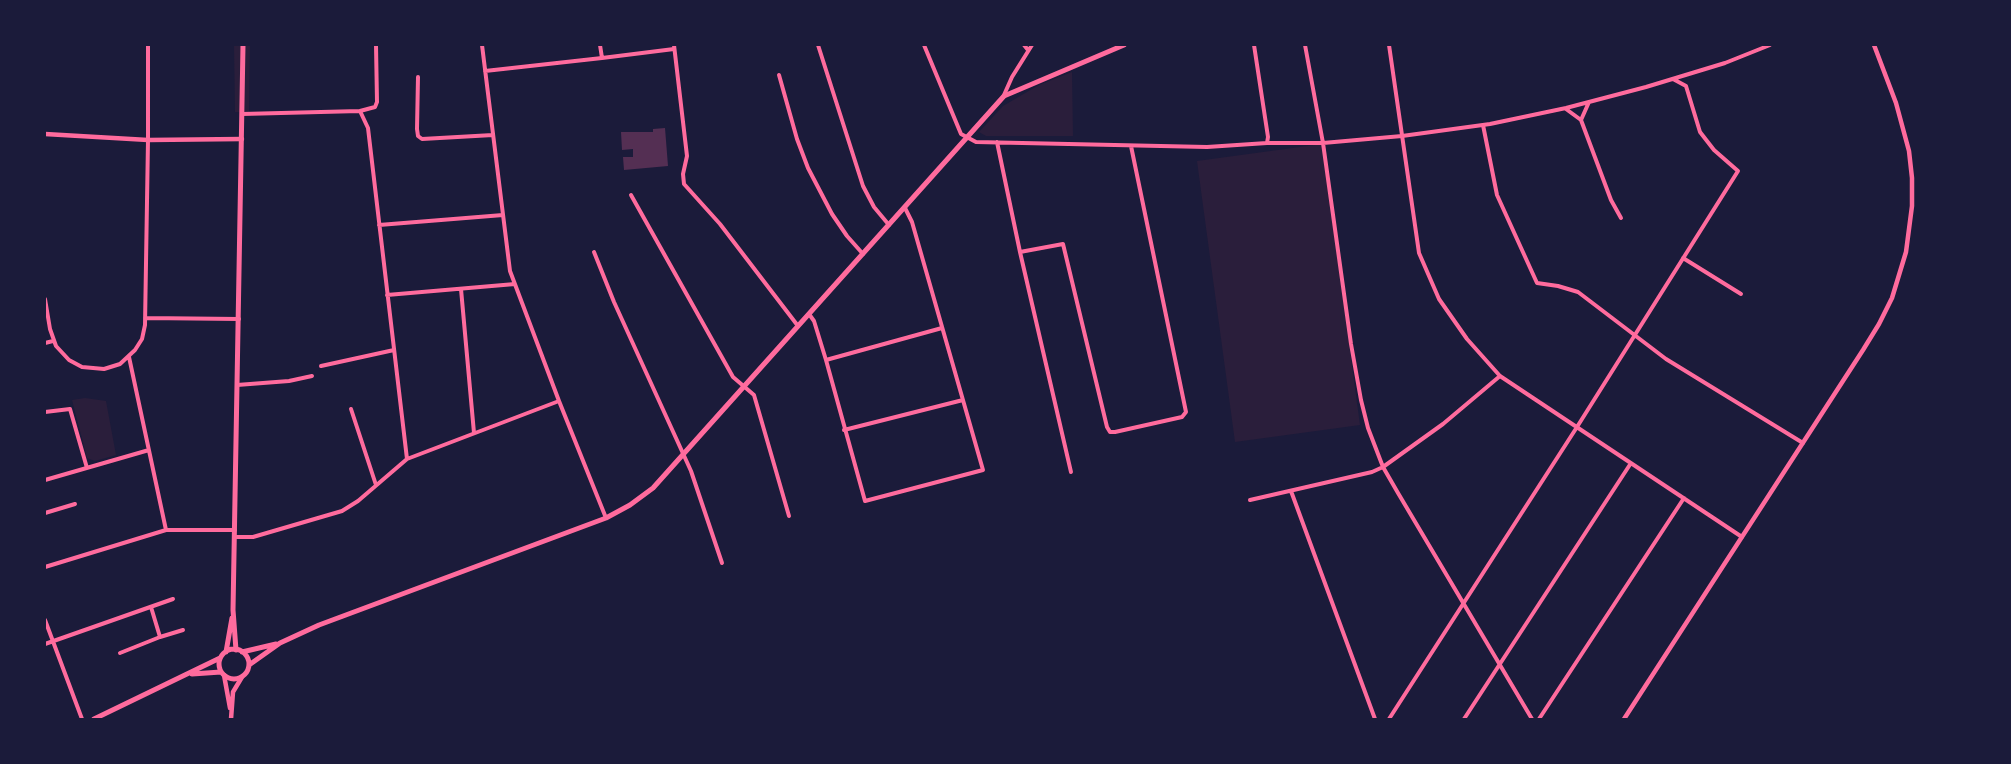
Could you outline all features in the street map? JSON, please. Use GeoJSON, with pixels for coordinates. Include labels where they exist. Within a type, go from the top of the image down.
{"type":"FeatureCollection","features":[{"type":"Feature","properties":{"kind":"main road"},"geometry":{"type":"LineString","coordinates":[[94,719],[220,658],[226,652],[233,610],[243,45]]}},
{"type":"Feature","properties":{"kind":"main road"},"geometry":{"type":"LineString","coordinates":[[187,674],[222,674],[229,679],[242,677],[249,665],[280,643],[319,625],[606,518],[630,505],[653,488],[1004,96],[1125,45]]}},
{"type":"Feature","properties":{"kind":"main road"},"geometry":{"type":"LineString","coordinates":[[233,610],[239,651],[247,658],[249,665]]}},
{"type":"Feature","properties":{"kind":"main road"},"geometry":{"type":"LineString","coordinates":[[226,652],[280,643]]}},
{"type":"Feature","properties":{"kind":"main road"},"geometry":{"type":"LineString","coordinates":[[220,658],[219,665],[222,674]]}},
{"type":"Feature","properties":{"kind":"street"},"geometry":{"type":"LineString","coordinates":[[45,299],[53,341],[61,353],[82,367],[104,369],[120,364],[129,357],[142,339],[145,318],[148,45]]}},
{"type":"Feature","properties":{"kind":"street"},"geometry":{"type":"LineString","coordinates":[[242,114],[360,111],[375,107],[377,102],[376,45]]}},
{"type":"Feature","properties":{"kind":"street"},"geometry":{"type":"LineString","coordinates":[[482,45],[510,271],[558,401],[606,518]]}},
{"type":"Feature","properties":{"kind":"street"},"geometry":{"type":"LineString","coordinates":[[600,45],[602,58]]}},
{"type":"Feature","properties":{"kind":"street"},"geometry":{"type":"LineString","coordinates":[[818,45],[852,157],[867,196],[889,225]]}},
{"type":"Feature","properties":{"kind":"street"},"geometry":{"type":"LineString","coordinates":[[924,45],[961,134],[976,142],[1208,147],[1267,143],[1323,143],[1402,136],[1483,125],[1566,108],[1672,79],[1725,63],[1770,45]]}},
{"type":"Feature","properties":{"kind":"street"},"geometry":{"type":"LineString","coordinates":[[1024,45],[1028,50]]}},
{"type":"Feature","properties":{"kind":"street"},"geometry":{"type":"LineString","coordinates":[[1004,96],[1012,77],[1032,45]]}},
{"type":"Feature","properties":{"kind":"street"},"geometry":{"type":"LineString","coordinates":[[1254,45],[1267,143]]}},
{"type":"Feature","properties":{"kind":"street"},"geometry":{"type":"LineString","coordinates":[[1305,45],[1323,143],[1360,400],[1368,428],[1383,466],[1532,719]]}},
{"type":"Feature","properties":{"kind":"street"},"geometry":{"type":"LineString","coordinates":[[1389,45],[1419,253],[1439,299],[1467,339],[1500,376],[1743,537]]}},
{"type":"Feature","properties":{"kind":"street"},"geometry":{"type":"LineString","coordinates":[[1624,719],[1879,324],[1895,290],[1906,252],[1912,206],[1912,178],[1909,151],[1896,103],[1874,45]]}},
{"type":"Feature","properties":{"kind":"street"},"geometry":{"type":"LineString","coordinates":[[485,71],[602,58],[674,47],[687,156],[683,174],[684,184],[720,224],[798,326]]}},
{"type":"Feature","properties":{"kind":"street"},"geometry":{"type":"LineString","coordinates":[[1389,719],[1738,171],[1714,150],[1700,132],[1686,86],[1688,74]]}},
{"type":"Feature","properties":{"kind":"street"},"geometry":{"type":"LineString","coordinates":[[779,75],[797,139],[808,168],[832,214],[847,236],[864,254]]}},
{"type":"Feature","properties":{"kind":"street"},"geometry":{"type":"LineString","coordinates":[[418,76],[417,129],[422,139],[493,135]]}},
{"type":"Feature","properties":{"kind":"street"},"geometry":{"type":"LineString","coordinates":[[1672,79],[1686,86]]}},
{"type":"Feature","properties":{"kind":"street"},"geometry":{"type":"LineString","coordinates":[[1581,120],[1589,102]]}},
{"type":"Feature","properties":{"kind":"street"},"geometry":{"type":"LineString","coordinates":[[1566,108],[1581,120],[1604,185],[1621,218]]}},
{"type":"Feature","properties":{"kind":"street"},"geometry":{"type":"LineString","coordinates":[[360,111],[368,129],[407,459]]}},
{"type":"Feature","properties":{"kind":"street"},"geometry":{"type":"LineString","coordinates":[[1483,125],[1497,195],[1537,283],[1578,292],[1666,359],[1803,443]]}},
{"type":"Feature","properties":{"kind":"street"},"geometry":{"type":"LineString","coordinates":[[45,134],[148,140],[242,139]]}},
{"type":"Feature","properties":{"kind":"street"},"geometry":{"type":"LineString","coordinates":[[997,142],[1071,472]]}},
{"type":"Feature","properties":{"kind":"street"},"geometry":{"type":"LineString","coordinates":[[1020,252],[1063,244],[1104,416],[1110,432],[1182,417],[1186,412],[1131,146]]}},
{"type":"Feature","properties":{"kind":"street"},"geometry":{"type":"LineString","coordinates":[[631,195],[718,351],[734,377],[754,395],[789,516]]}},
{"type":"Feature","properties":{"kind":"street"},"geometry":{"type":"LineString","coordinates":[[809,314],[814,321],[826,360],[865,501],[983,470],[912,222],[905,208]]}},
{"type":"Feature","properties":{"kind":"street"},"geometry":{"type":"LineString","coordinates":[[379,225],[503,215]]}},
{"type":"Feature","properties":{"kind":"street"},"geometry":{"type":"LineString","coordinates":[[594,252],[614,302],[691,471],[722,563]]}},
{"type":"Feature","properties":{"kind":"street"},"geometry":{"type":"LineString","coordinates":[[1683,258],[1741,294]]}},
{"type":"Feature","properties":{"kind":"street"},"geometry":{"type":"LineString","coordinates":[[387,295],[514,284]]}},
{"type":"Feature","properties":{"kind":"street"},"geometry":{"type":"LineString","coordinates":[[461,289],[474,433]]}},
{"type":"Feature","properties":{"kind":"street"},"geometry":{"type":"LineString","coordinates":[[145,318],[238,319]]}},
{"type":"Feature","properties":{"kind":"street"},"geometry":{"type":"LineString","coordinates":[[826,360],[942,328]]}},
{"type":"Feature","properties":{"kind":"street"},"geometry":{"type":"LineString","coordinates":[[45,343],[53,341]]}},
{"type":"Feature","properties":{"kind":"street"},"geometry":{"type":"LineString","coordinates":[[321,366],[394,350]]}},
{"type":"Feature","properties":{"kind":"street"},"geometry":{"type":"LineString","coordinates":[[129,357],[166,530]]}},
{"type":"Feature","properties":{"kind":"street"},"geometry":{"type":"LineString","coordinates":[[237,386],[289,381],[312,376]]}},
{"type":"Feature","properties":{"kind":"street"},"geometry":{"type":"LineString","coordinates":[[1250,500],[1372,471],[1383,466],[1443,424],[1500,376]]}},
{"type":"Feature","properties":{"kind":"street"},"geometry":{"type":"LineString","coordinates":[[844,430],[963,400]]}},
{"type":"Feature","properties":{"kind":"street"},"geometry":{"type":"LineString","coordinates":[[45,567],[166,530],[253,537],[342,512],[407,459],[558,401]]}},
{"type":"Feature","properties":{"kind":"street"},"geometry":{"type":"LineString","coordinates":[[45,412],[70,409],[87,468]]}},
{"type":"Feature","properties":{"kind":"street"},"geometry":{"type":"LineString","coordinates":[[351,409],[376,485]]}},
{"type":"Feature","properties":{"kind":"street"},"geometry":{"type":"LineString","coordinates":[[45,480],[149,450]]}},
{"type":"Feature","properties":{"kind":"street"},"geometry":{"type":"LineString","coordinates":[[1464,719],[1630,463]]}},
{"type":"Feature","properties":{"kind":"street"},"geometry":{"type":"LineString","coordinates":[[1291,491],[1375,719]]}},
{"type":"Feature","properties":{"kind":"street"},"geometry":{"type":"LineString","coordinates":[[1539,719],[1684,498]]}},
{"type":"Feature","properties":{"kind":"street"},"geometry":{"type":"LineString","coordinates":[[45,513],[75,504]]}},
{"type":"Feature","properties":{"kind":"street"},"geometry":{"type":"LineString","coordinates":[[45,644],[173,599]]}},
{"type":"Feature","properties":{"kind":"street"},"geometry":{"type":"LineString","coordinates":[[151,607],[160,637]]}},
{"type":"Feature","properties":{"kind":"street"},"geometry":{"type":"LineString","coordinates":[[45,620],[82,719]]}},
{"type":"Feature","properties":{"kind":"street"},"geometry":{"type":"LineString","coordinates":[[120,653],[183,630]]}},
{"type":"Feature","properties":{"kind":"street"},"geometry":{"type":"LineString","coordinates":[[222,674],[231,716]]}},
{"type":"Feature","properties":{"kind":"street"},"geometry":{"type":"LineString","coordinates":[[231,716],[233,692],[242,677]]}},
{"type":"Feature","properties":{"kind":"shaded area"},"geometry":{"type":"Polygon","coordinates":[[[234,45],[250,45],[249,112],[235,112],[234,45]]]}},
{"type":"Feature","properties":{"kind":"shaded area"},"geometry":{"type":"Polygon","coordinates":[[[1072,72],[1073,136],[986,136],[979,132],[1003,106],[1039,85],[1072,72]]]}},
{"type":"Feature","properties":{"kind":"shaded area"},"geometry":{"type":"Polygon","coordinates":[[[1322,144],[1360,425],[1235,442],[1197,161],[1322,144]]]}},
{"type":"Feature","properties":{"kind":"shaded area"},"geometry":{"type":"Polygon","coordinates":[[[85,398],[106,401],[116,455],[95,461],[87,458],[72,400],[85,398]]]}},
{"type":"Feature","properties":{"kind":"building"},"geometry":{"type":"Polygon","coordinates":[[[665,128],[668,166],[624,170],[623,157],[633,157],[633,149],[622,150],[621,132],[653,132],[653,129],[665,128]]]}}]}
